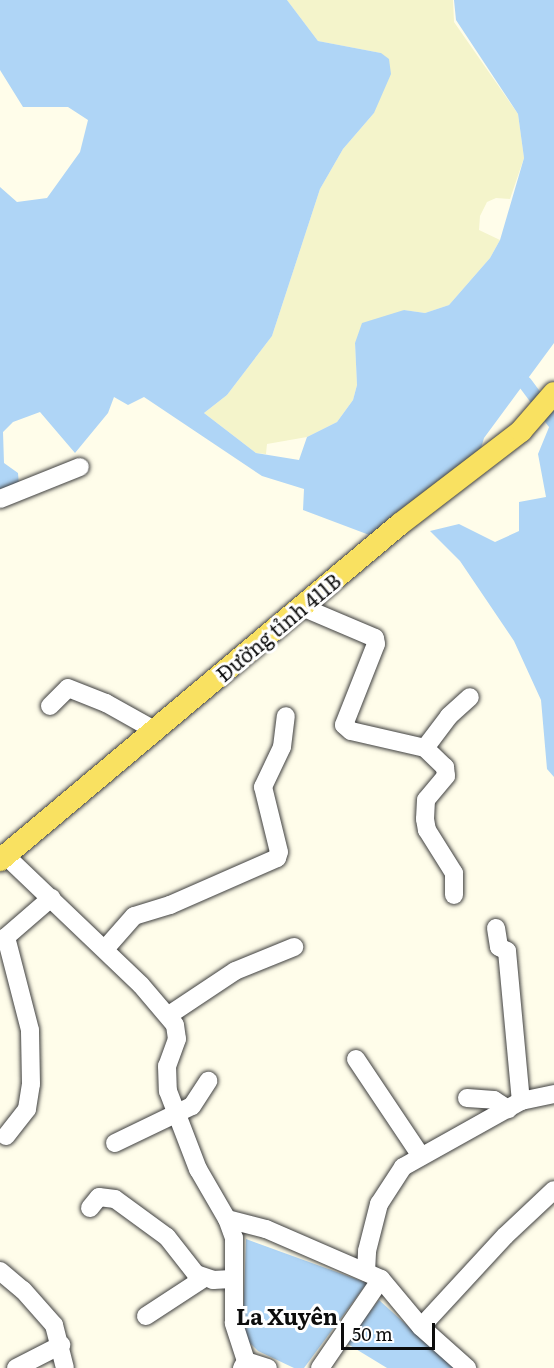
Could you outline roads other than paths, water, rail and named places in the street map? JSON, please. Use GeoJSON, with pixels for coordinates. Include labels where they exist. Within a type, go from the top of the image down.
{"type":"FeatureCollection","features":[{"type":"Feature","properties":{"kind":"main road","name":"Đường tỉnh 411B"},"geometry":{"type":"LineString","coordinates":[[4,859],[400,525],[521,431],[554,393]]}},
{"type":"Feature","properties":{"kind":"street"},"geometry":{"type":"LineString","coordinates":[[0,499],[80,467]]}},
{"type":"Feature","properties":{"kind":"street"},"geometry":{"type":"LineString","coordinates":[[302,607],[375,638],[376,644],[344,725],[351,731],[424,748],[447,771],[426,800],[425,819],[427,830],[454,873],[454,895]]}},
{"type":"Feature","properties":{"kind":"street"},"geometry":{"type":"LineString","coordinates":[[50,706],[68,688],[106,702],[156,730]]}},
{"type":"Feature","properties":{"kind":"street"},"geometry":{"type":"LineString","coordinates":[[424,748],[449,716],[470,697]]}},
{"type":"Feature","properties":{"kind":"street"},"geometry":{"type":"LineString","coordinates":[[105,950],[134,916],[170,905],[277,858],[279,852],[263,788],[282,747],[286,716]]}},
{"type":"Feature","properties":{"kind":"street"},"geometry":{"type":"LineString","coordinates":[[4,859],[51,898],[169,1015],[177,1039],[167,1066],[168,1091],[198,1169],[227,1219],[234,1238],[232,1279],[234,1323],[244,1365],[268,1368]]}},
{"type":"Feature","properties":{"kind":"street"},"geometry":{"type":"LineString","coordinates":[[6,1136],[27,1109],[31,1084],[30,1030],[6,937],[51,898]]}},
{"type":"Feature","properties":{"kind":"street"},"geometry":{"type":"LineString","coordinates":[[496,928],[499,947],[507,951],[514,1106]]}},
{"type":"Feature","properties":{"kind":"street"},"geometry":{"type":"LineString","coordinates":[[169,1015],[235,971],[294,947]]}},
{"type":"Feature","properties":{"kind":"street"},"geometry":{"type":"LineString","coordinates":[[356,1059],[421,1156]]}},
{"type":"Feature","properties":{"kind":"street"},"geometry":{"type":"LineString","coordinates":[[115,1143],[177,1116],[198,1101],[208,1081]]}},
{"type":"Feature","properties":{"kind":"street"},"geometry":{"type":"LineString","coordinates":[[320,1368],[373,1275],[367,1251],[379,1204],[403,1167],[514,1106],[554,1094]]}},
{"type":"Feature","properties":{"kind":"street"},"geometry":{"type":"LineString","coordinates":[[467,1098],[494,1100],[514,1106]]}},
{"type":"Feature","properties":{"kind":"street"},"geometry":{"type":"LineString","coordinates":[[421,1327],[505,1236],[554,1190]]}},
{"type":"Feature","properties":{"kind":"street"},"geometry":{"type":"LineString","coordinates":[[90,1208],[99,1197],[115,1199],[167,1237],[196,1274],[204,1278],[232,1279]]}},
{"type":"Feature","properties":{"kind":"street"},"geometry":{"type":"LineString","coordinates":[[227,1219],[266,1229],[373,1275],[421,1327],[467,1368]]}},
{"type":"Feature","properties":{"kind":"street"},"geometry":{"type":"LineString","coordinates":[[0,1271],[46,1314],[58,1331],[65,1368]]}},
{"type":"Feature","properties":{"kind":"street"},"geometry":{"type":"LineString","coordinates":[[146,1316],[204,1278]]}},
{"type":"Feature","properties":{"kind":"street"},"geometry":{"type":"LineString","coordinates":[[16,1368],[61,1345]]}},
{"type":"Feature","properties":{"kind":"water"},"geometry":{"type":"Polygon","coordinates":[[[0,0],[287,0],[318,41],[381,53],[389,59],[391,74],[374,113],[343,149],[320,189],[272,336],[227,395],[204,413],[256,453],[299,460],[307,437],[337,422],[353,400],[357,385],[355,343],[362,323],[404,310],[425,313],[449,305],[490,258],[500,240],[524,158],[518,114],[456,20],[454,0],[554,0],[554,343],[484,438],[478,458],[372,536],[303,510],[304,489],[262,476],[144,397],[128,405],[114,397],[108,413],[75,453],[40,412],[13,422],[3,432],[4,463],[18,473],[19,485],[0,491],[0,187],[17,202],[47,198],[80,152],[88,120],[68,107],[23,107],[0,70],[0,0]]]}},
{"type":"Feature","properties":{"kind":"water"},"geometry":{"type":"Polygon","coordinates":[[[554,415],[554,777],[547,769],[541,700],[514,641],[460,561],[430,531],[459,524],[495,542],[519,531],[519,502],[546,497],[538,454],[554,415]]]}},
{"type":"Feature","properties":{"kind":"water"},"geometry":{"type":"Polygon","coordinates":[[[246,1239],[367,1283],[304,1368],[294,1368],[258,1351],[247,1340],[243,1324],[246,1239]]]}},
{"type":"Feature","properties":{"kind":"water"},"geometry":{"type":"Polygon","coordinates":[[[379,1300],[454,1368],[387,1368],[346,1343],[379,1300]]]}},
{"type":"Feature","properties":{"kind":"waterway"},"geometry":{"type":"LineString","coordinates":[[525,383],[554,422]]}},
{"type":"Feature","properties":{"kind":"district","name":"La Xuyên"},"geometry":{"type":"Point","coordinates":[287,1316]}}]}
